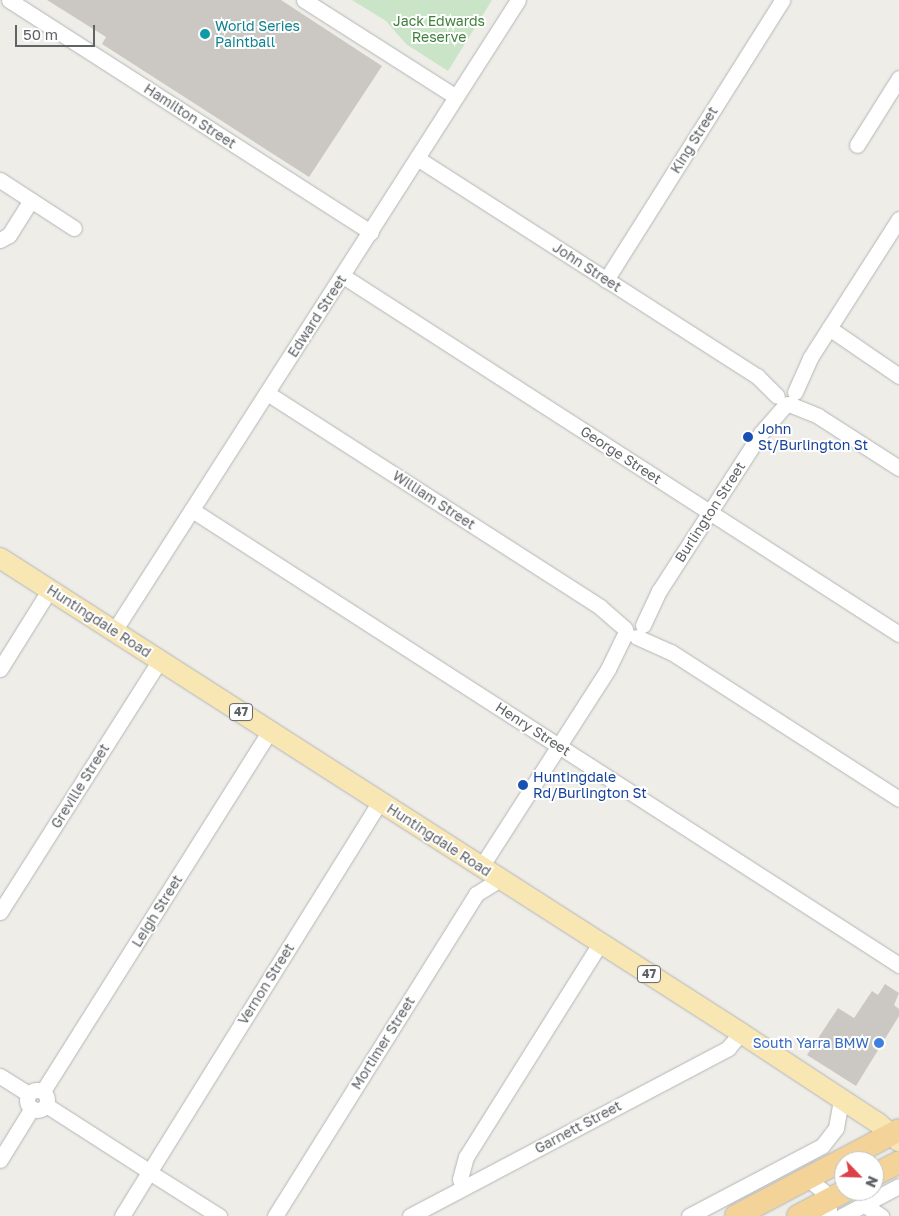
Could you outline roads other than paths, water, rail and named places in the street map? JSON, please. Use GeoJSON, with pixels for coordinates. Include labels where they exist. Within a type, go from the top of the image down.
{"type":"FeatureCollection","features":[{"type":"Feature","properties":{"kind":"highway"},"geometry":{"type":"LineString","coordinates":[[736,1216],[893,1131]]}},
{"type":"Feature","properties":{"kind":"highway"},"geometry":{"type":"LineString","coordinates":[[884,1170],[899,1162]]}},
{"type":"Feature","properties":{"kind":"highway"},"geometry":{"type":"LineString","coordinates":[[798,1216],[836,1206]]}},
{"type":"Feature","properties":{"kind":"main road","name":"Huntingdale Road"},"geometry":{"type":"LineString","coordinates":[[0,558],[893,1131]]}},
{"type":"Feature","properties":{"kind":"street","name":"Hamilton Street"},"geometry":{"type":"LineString","coordinates":[[9,0],[371,232]]}},
{"type":"Feature","properties":{"kind":"street"},"geometry":{"type":"LineString","coordinates":[[304,0],[456,97]]}},
{"type":"Feature","properties":{"kind":"street","name":"Edward Street"},"geometry":{"type":"LineString","coordinates":[[114,631],[518,0]]}},
{"type":"Feature","properties":{"kind":"street","name":"King Street"},"geometry":{"type":"LineString","coordinates":[[606,280],[782,0]]}},
{"type":"Feature","properties":{"kind":"street"},"geometry":{"type":"LineString","coordinates":[[857,145],[899,78]]}},
{"type":"Feature","properties":{"kind":"street","name":"John Street"},"geometry":{"type":"LineString","coordinates":[[418,158],[899,468]]}},
{"type":"Feature","properties":{"kind":"street"},"geometry":{"type":"LineString","coordinates":[[0,180],[74,228]]}},
{"type":"Feature","properties":{"kind":"street"},"geometry":{"type":"LineString","coordinates":[[0,240],[12,231],[32,200]]}},
{"type":"Feature","properties":{"kind":"street","name":"Burlington Street"},"geometry":{"type":"LineString","coordinates":[[481,867],[899,219]]}},
{"type":"Feature","properties":{"kind":"street","name":"George Street"},"geometry":{"type":"LineString","coordinates":[[342,276],[899,634]]}},
{"type":"Feature","properties":{"kind":"street"},"geometry":{"type":"LineString","coordinates":[[829,328],[899,376]]}},
{"type":"Feature","properties":{"kind":"street","name":"William Street"},"geometry":{"type":"LineString","coordinates":[[267,393],[899,799]]}},
{"type":"Feature","properties":{"kind":"street","name":"Henry Street"},"geometry":{"type":"LineString","coordinates":[[192,510],[899,965]]}},
{"type":"Feature","properties":{"kind":"street"},"geometry":{"type":"LineString","coordinates":[[0,669],[50,589]]}},
{"type":"Feature","properties":{"kind":"street","name":"Greville Street"},"geometry":{"type":"LineString","coordinates":[[0,912],[160,660]]}},
{"type":"Feature","properties":{"kind":"street","name":"Leigh Street"},"geometry":{"type":"LineString","coordinates":[[0,1160],[270,731]]}},
{"type":"Feature","properties":{"kind":"street","name":"Vernon Street"},"geometry":{"type":"LineString","coordinates":[[122,1216],[380,802]]}},
{"type":"Feature","properties":{"kind":"street","name":"Mortimer Street"},"geometry":{"type":"LineString","coordinates":[[275,1216],[476,894],[500,879]]}},
{"type":"Feature","properties":{"kind":"street"},"geometry":{"type":"LineString","coordinates":[[463,1188],[460,1179],[466,1157],[600,943]]}},
{"type":"Feature","properties":{"kind":"street","name":"Garnett Street"},"geometry":{"type":"LineString","coordinates":[[410,1216],[728,1048],[741,1034]]}},
{"type":"Feature","properties":{"kind":"street"},"geometry":{"type":"LineString","coordinates":[[0,1076],[219,1216]]}},
{"type":"Feature","properties":{"kind":"street"},"geometry":{"type":"LineString","coordinates":[[689,1216],[827,1142],[838,1124],[841,1099]]}},
{"type":"Feature","properties":{"kind":"street"},"geometry":{"type":"LineString","coordinates":[[807,1178],[819,1187],[836,1206],[863,1204],[899,1186]]}},
{"type":"Feature","properties":{"kind":"street"},"geometry":{"type":"LineString","coordinates":[[863,1204],[881,1216]]}},
{"type":"Feature","properties":{"kind":"place","name":"World Series Paintball"},"geometry":{"type":"Point","coordinates":[205,34]}},
{"type":"Feature","properties":{"kind":"place","name":"John St/Burlington St"},"geometry":{"type":"Point","coordinates":[748,437]}},
{"type":"Feature","properties":{"kind":"place","name":"Huntingdale Rd/Burlington St"},"geometry":{"type":"Point","coordinates":[523,785]}},
{"type":"Feature","properties":{"kind":"place","name":"South Yarra BMW"},"geometry":{"type":"Point","coordinates":[879,1043]}},
{"type":"Feature","properties":{"kind":"park label","name":"Jack Edwards Reserve"},"geometry":{"type":"Point","coordinates":[439,30]}}]}
